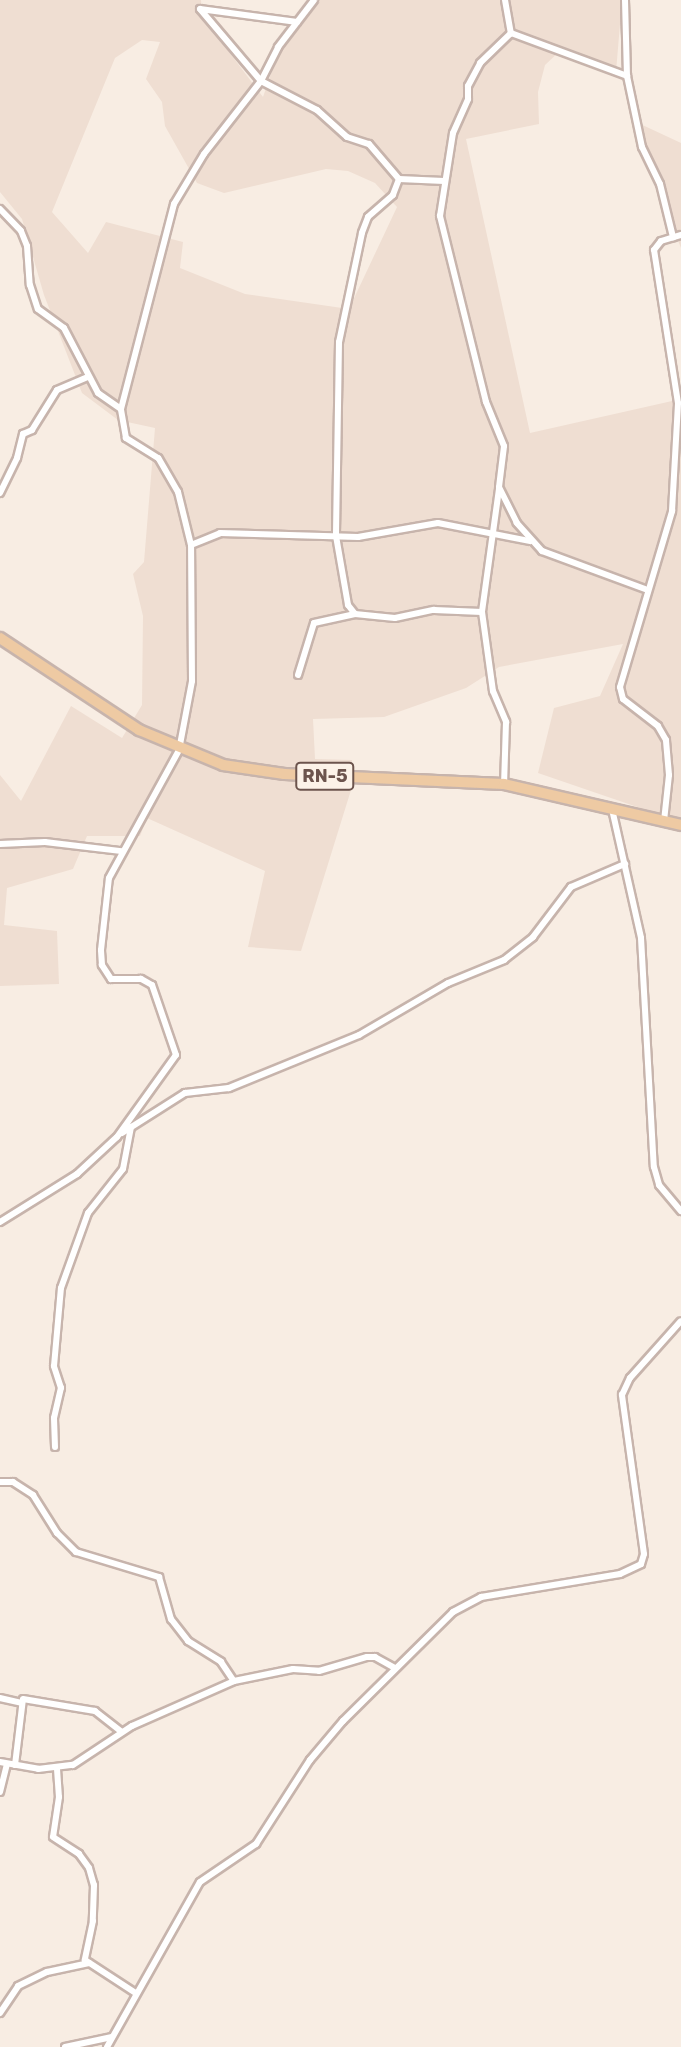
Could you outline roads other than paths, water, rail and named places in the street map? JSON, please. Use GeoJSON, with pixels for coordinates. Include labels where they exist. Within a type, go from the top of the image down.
{"type":"FeatureCollection","features":[{"type":"Feature","properties":{"kind":"main road","name":"RN-5"},"geometry":{"type":"LineString","coordinates":[[0,638],[130,725],[179,750],[223,765],[269,773],[504,784],[681,825]]}},
{"type":"Feature","properties":{"kind":"street"},"geometry":{"type":"LineString","coordinates":[[117,1137],[171,1064],[176,1046],[152,985],[141,979],[111,979],[102,965],[105,897],[121,851],[179,750],[192,681],[191,545],[167,468],[126,438],[121,410],[174,204],[204,154],[261,81],[297,22],[314,0]]}},
{"type":"Feature","properties":{"kind":"street"},"geometry":{"type":"LineString","coordinates":[[505,0],[511,33]]}},
{"type":"Feature","properties":{"kind":"street"},"geometry":{"type":"LineString","coordinates":[[625,0],[627,76],[642,148],[660,184],[673,237]]}},
{"type":"Feature","properties":{"kind":"street"},"geometry":{"type":"LineString","coordinates":[[297,22],[200,9],[261,81],[317,110],[346,136],[369,144],[399,179],[444,181]]}},
{"type":"Feature","properties":{"kind":"street"},"geometry":{"type":"LineString","coordinates":[[511,33],[627,76]]}},
{"type":"Feature","properties":{"kind":"street"},"geometry":{"type":"LineString","coordinates":[[504,784],[506,722],[493,691],[482,612],[504,446],[486,402],[442,238],[444,181],[453,133],[473,75],[511,33]]}},
{"type":"Feature","properties":{"kind":"street"},"geometry":{"type":"LineString","coordinates":[[355,614],[348,605],[336,536],[343,313],[368,218],[393,195],[399,179]]}},
{"type":"Feature","properties":{"kind":"street"},"geometry":{"type":"LineString","coordinates":[[0,209],[21,231],[27,246],[38,309],[71,337],[98,393],[121,410]]}},
{"type":"Feature","properties":{"kind":"street"},"geometry":{"type":"LineString","coordinates":[[664,821],[669,775],[666,740],[658,726],[623,699],[620,687],[645,589],[665,544],[672,511],[678,403],[654,250],[673,237],[681,235]]}},
{"type":"Feature","properties":{"kind":"street"},"geometry":{"type":"LineString","coordinates":[[0,494],[17,458],[23,434],[32,430],[57,390],[88,377]]}},
{"type":"Feature","properties":{"kind":"street"},"geometry":{"type":"LineString","coordinates":[[499,487],[530,541]]}},
{"type":"Feature","properties":{"kind":"street"},"geometry":{"type":"LineString","coordinates":[[191,545],[220,533],[358,537],[438,523],[492,536],[530,541],[552,555],[645,589]]}},
{"type":"Feature","properties":{"kind":"street"},"geometry":{"type":"LineString","coordinates":[[298,675],[314,623],[355,614],[395,618],[434,610],[482,612]]}},
{"type":"Feature","properties":{"kind":"street"},"geometry":{"type":"LineString","coordinates":[[612,808],[641,938],[654,1167],[659,1185],[681,1210]]}},
{"type":"Feature","properties":{"kind":"street"},"geometry":{"type":"LineString","coordinates":[[0,844],[45,842],[121,851]]}},
{"type":"Feature","properties":{"kind":"street"},"geometry":{"type":"LineString","coordinates":[[0,1222],[45,1198],[117,1137],[185,1093],[229,1088],[359,1035],[448,983],[504,960],[534,937],[571,887],[625,864]]}},
{"type":"Feature","properties":{"kind":"street"},"geometry":{"type":"LineString","coordinates":[[55,1447],[54,1418],[61,1388],[54,1366],[61,1288],[89,1213],[123,1169],[131,1127]]}},
{"type":"Feature","properties":{"kind":"street"},"geometry":{"type":"LineString","coordinates":[[107,2047],[134,1992],[200,1882],[256,1844],[310,1760],[395,1668],[469,1601],[621,1574],[641,1564],[644,1554],[622,1395],[630,1378],[681,1321]]}},
{"type":"Feature","properties":{"kind":"street"},"geometry":{"type":"LineString","coordinates":[[0,1482],[13,1482],[33,1495],[76,1552],[159,1577],[171,1619],[188,1642],[221,1662],[234,1681]]}},
{"type":"Feature","properties":{"kind":"street"},"geometry":{"type":"LineString","coordinates":[[7,1764],[57,1769],[73,1765],[121,1731],[234,1681],[293,1669],[319,1671],[367,1657],[375,1657],[395,1668]]}},
{"type":"Feature","properties":{"kind":"street"},"geometry":{"type":"LineString","coordinates":[[0,1698],[21,1703]]}},
{"type":"Feature","properties":{"kind":"street"},"geometry":{"type":"LineString","coordinates":[[0,1792],[21,1703],[29,1698],[95,1711],[121,1731]]}},
{"type":"Feature","properties":{"kind":"street"},"geometry":{"type":"LineString","coordinates":[[57,1769],[59,1797],[53,1838],[79,1854],[89,1867],[94,1885],[93,1921],[84,1953],[89,1963],[134,1992]]}},
{"type":"Feature","properties":{"kind":"street"},"geometry":{"type":"LineString","coordinates":[[0,2013],[18,1986],[47,1972],[89,1963]]}},
{"type":"Feature","properties":{"kind":"street"},"geometry":{"type":"LineString","coordinates":[[65,2047],[112,2038]]}}]}
